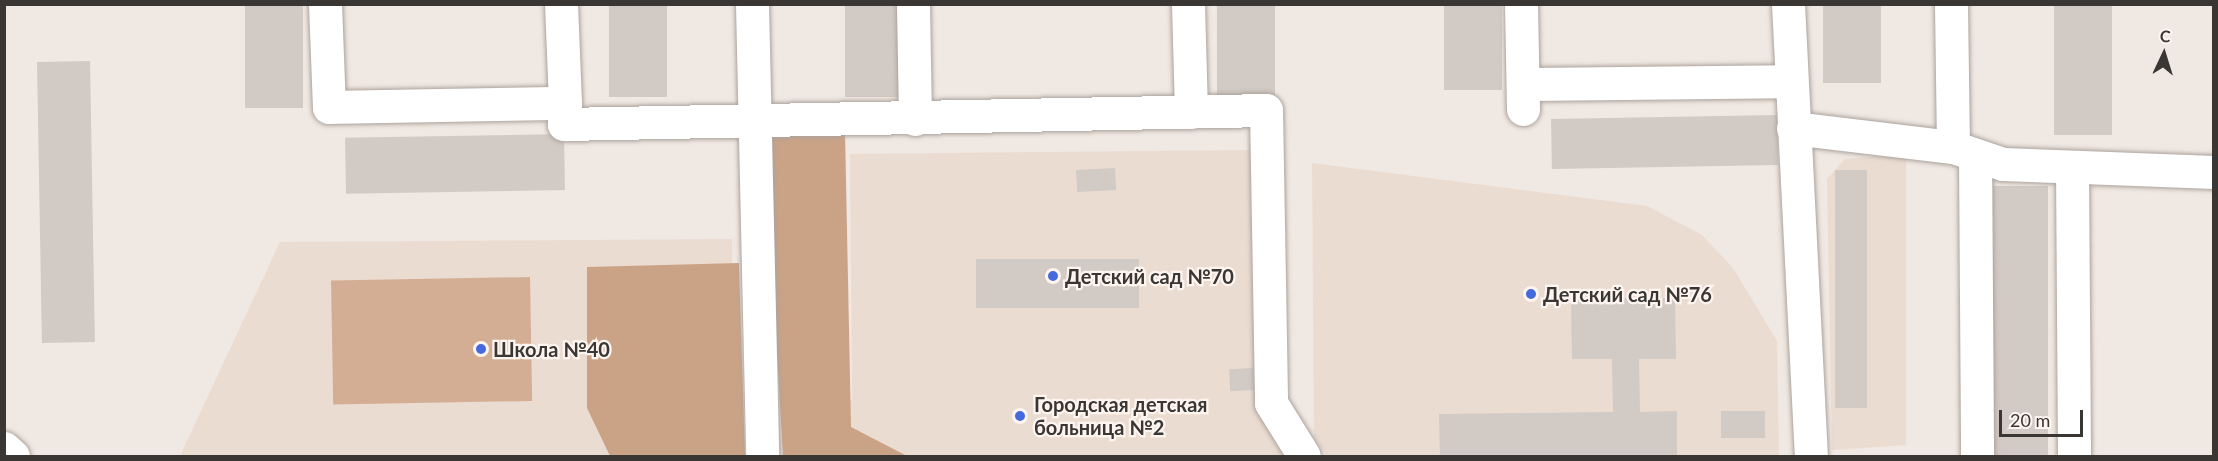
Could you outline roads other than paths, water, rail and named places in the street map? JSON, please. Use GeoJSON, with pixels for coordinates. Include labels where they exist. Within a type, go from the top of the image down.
{"type":"FeatureCollection","features":[{"type":"Feature","properties":{"kind":"lane"},"geometry":{"type":"LineString","coordinates":[[325,4],[329,107],[565,103]]}},
{"type":"Feature","properties":{"kind":"lane"},"geometry":{"type":"LineString","coordinates":[[561,4],[564,124],[753,123],[1266,110],[1270,403],[1304,456]]}},
{"type":"Feature","properties":{"kind":"lane"},"geometry":{"type":"LineString","coordinates":[[752,4],[762,456]]}},
{"type":"Feature","properties":{"kind":"lane"},"geometry":{"type":"LineString","coordinates":[[913,4],[915,119]]}},
{"type":"Feature","properties":{"kind":"lane"},"geometry":{"type":"LineString","coordinates":[[1188,4],[1191,112]]}},
{"type":"Feature","properties":{"kind":"lane"},"geometry":{"type":"LineString","coordinates":[[1521,4],[1523,97],[1791,81]]}},
{"type":"Feature","properties":{"kind":"lane"},"geometry":{"type":"LineString","coordinates":[[1788,4],[1811,456]]}},
{"type":"Feature","properties":{"kind":"lane"},"geometry":{"type":"LineString","coordinates":[[1951,4],[1964,151],[1977,456]]}},
{"type":"Feature","properties":{"kind":"lane"},"geometry":{"type":"LineString","coordinates":[[1793,128],[1964,151],[2003,164],[2214,172]]}},
{"type":"Feature","properties":{"kind":"lane"},"geometry":{"type":"LineString","coordinates":[[2072,166],[2074,456]]}},
{"type":"Feature","properties":{"kind":"lane"},"geometry":{"type":"LineString","coordinates":[[4,448],[13,456]]}},
{"type":"Feature","properties":{"kind":"place","name":"Детский сад №70"},"geometry":{"type":"Point","coordinates":[1053,276]}},
{"type":"Feature","properties":{"kind":"place","name":"Детский сад №76"},"geometry":{"type":"Point","coordinates":[1531,294]}},
{"type":"Feature","properties":{"kind":"place","name":"Школа №40"},"geometry":{"type":"Point","coordinates":[481,349]}},
{"type":"Feature","properties":{"kind":"place","name":"Городская детская больница №2"},"geometry":{"type":"Point","coordinates":[1020,416]}}]}
